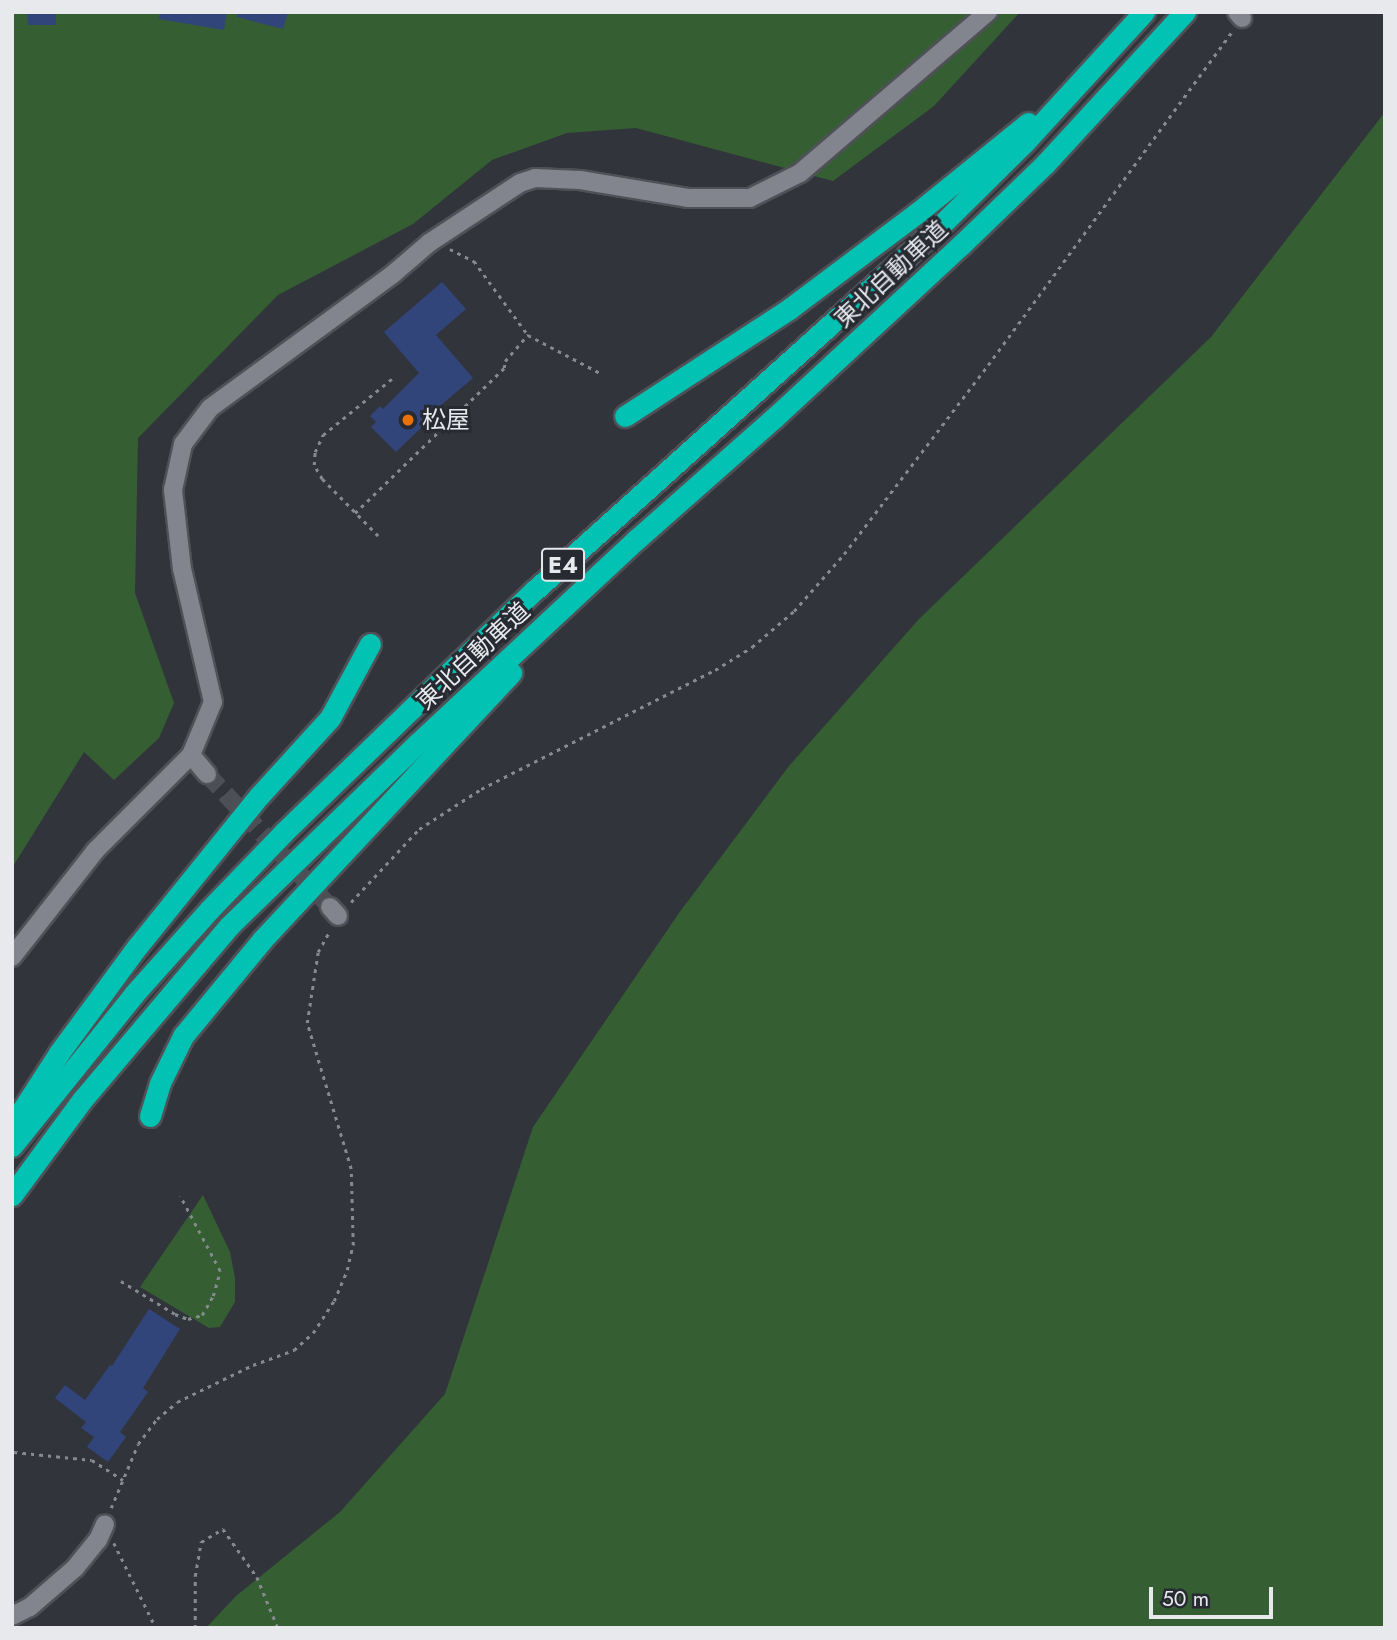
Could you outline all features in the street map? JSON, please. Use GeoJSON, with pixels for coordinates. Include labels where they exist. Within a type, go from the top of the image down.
{"type":"FeatureCollection","features":[{"type":"Feature","properties":{"kind":"highway","name":"東北自動車道"},"geometry":{"type":"LineString","coordinates":[[12,1146],[134,994],[284,832],[535,590],[921,244],[1097,67],[1144,12]]}},
{"type":"Feature","properties":{"kind":"highway","name":"東北自動車道"},"geometry":{"type":"LineString","coordinates":[[12,1195],[82,1100],[229,926],[419,742],[636,539],[784,409],[961,245],[1045,164],[1185,12]]}},
{"type":"Feature","properties":{"kind":"highway"},"geometry":{"type":"LineString","coordinates":[[625,416],[789,309],[917,213],[1097,67]]}},
{"type":"Feature","properties":{"kind":"highway"},"geometry":{"type":"LineString","coordinates":[[150,1116],[160,1083],[183,1036],[263,939],[636,539]]}},
{"type":"Feature","properties":{"kind":"highway"},"geometry":{"type":"LineString","coordinates":[[12,1126],[59,1053],[137,947],[259,796],[330,718],[370,643]]}},
{"type":"Feature","properties":{"kind":"street"},"geometry":{"type":"LineString","coordinates":[[12,957],[95,850],[191,755],[213,702],[182,569],[173,490],[183,444],[210,408],[393,274],[430,242],[481,206],[520,183],[535,178],[580,180],[687,198],[750,198],[759,195],[800,173],[988,12]]}},
{"type":"Feature","properties":{"kind":"street"},"geometry":{"type":"LineString","coordinates":[[191,755],[207,774]]}},
{"type":"Feature","properties":{"kind":"street"},"geometry":{"type":"LineString","coordinates":[[12,1616],[30,1607],[75,1568],[98,1540],[105,1524]]}},
{"type":"Feature","properties":{"kind":"path"},"geometry":{"type":"LineString","coordinates":[[156,1628],[105,1524],[138,1444],[157,1419],[177,1402],[253,1365],[294,1350],[313,1333],[334,1301],[347,1270],[353,1245],[351,1169],[307,1023],[318,952],[334,911],[419,829],[481,789],[715,670],[752,647],[794,611],[844,554],[988,365],[1239,15]]}},
{"type":"Feature","properties":{"kind":"path"},"geometry":{"type":"LineString","coordinates":[[430,242],[474,261],[528,335],[602,374]]}},
{"type":"Feature","properties":{"kind":"path"},"geometry":{"type":"LineString","coordinates":[[355,513],[504,368],[505,361],[528,335]]}},
{"type":"Feature","properties":{"kind":"path"},"geometry":{"type":"LineString","coordinates":[[378,536],[322,479],[314,465],[315,452],[323,435],[395,376]]}},
{"type":"Feature","properties":{"kind":"path"},"geometry":{"type":"LineString","coordinates":[[121,1280],[175,1314],[188,1319],[202,1315],[214,1296],[220,1271],[180,1196]]}},
{"type":"Feature","properties":{"kind":"path"},"geometry":{"type":"LineString","coordinates":[[14,1452],[92,1460],[123,1480]]}},
{"type":"Feature","properties":{"kind":"path"},"geometry":{"type":"LineString","coordinates":[[195,1628],[195,1576],[201,1542],[223,1529],[257,1577],[278,1628]]}},
{"type":"Feature","properties":{"kind":"green space"},"geometry":{"type":"Polygon","coordinates":[[[12,12],[1020,12],[934,106],[833,181],[636,128],[567,133],[492,160],[413,224],[278,295],[138,438],[135,593],[174,703],[159,738],[114,780],[84,752],[12,868],[12,12]]]}},
{"type":"Feature","properties":{"kind":"green space"},"geometry":{"type":"Polygon","coordinates":[[[1385,112],[1385,1628],[206,1628],[236,1596],[340,1512],[445,1394],[533,1127],[679,913],[789,766],[919,619],[1211,337],[1385,112]]]}},
{"type":"Feature","properties":{"kind":"green space"},"geometry":{"type":"Polygon","coordinates":[[[203,1195],[230,1252],[235,1278],[235,1302],[220,1327],[209,1328],[140,1287],[203,1195]]]}},
{"type":"Feature","properties":{"kind":"building"},"geometry":{"type":"Polygon","coordinates":[[[27,12],[56,12],[56,25],[28,25],[27,12]]]}},
{"type":"Feature","properties":{"kind":"building"},"geometry":{"type":"Polygon","coordinates":[[[160,12],[227,12],[224,30],[159,19],[160,12]]]}},
{"type":"Feature","properties":{"kind":"building"},"geometry":{"type":"Polygon","coordinates":[[[237,12],[288,12],[283,29],[237,17],[237,12]]]}},
{"type":"Feature","properties":{"kind":"building"},"geometry":{"type":"Polygon","coordinates":[[[442,282],[466,309],[436,335],[473,378],[440,406],[435,414],[443,422],[433,431],[425,424],[396,452],[371,427],[376,422],[370,416],[380,406],[383,409],[419,373],[384,332],[442,282]]]}},
{"type":"Feature","properties":{"kind":"building"},"geometry":{"type":"Polygon","coordinates":[[[149,1309],[180,1329],[143,1388],[148,1392],[120,1432],[126,1437],[108,1462],[87,1447],[94,1437],[81,1428],[86,1422],[55,1398],[65,1385],[85,1400],[110,1365],[112,1366],[149,1309]]]}},
{"type":"Feature","properties":{"kind":"tunnel"},"geometry":{"type":"LineString","coordinates":[[207,774],[330,907]]}},
{"type":"Feature","properties":{"kind":"place","name":"松屋"},"geometry":{"type":"Point","coordinates":[408,420]}}]}
